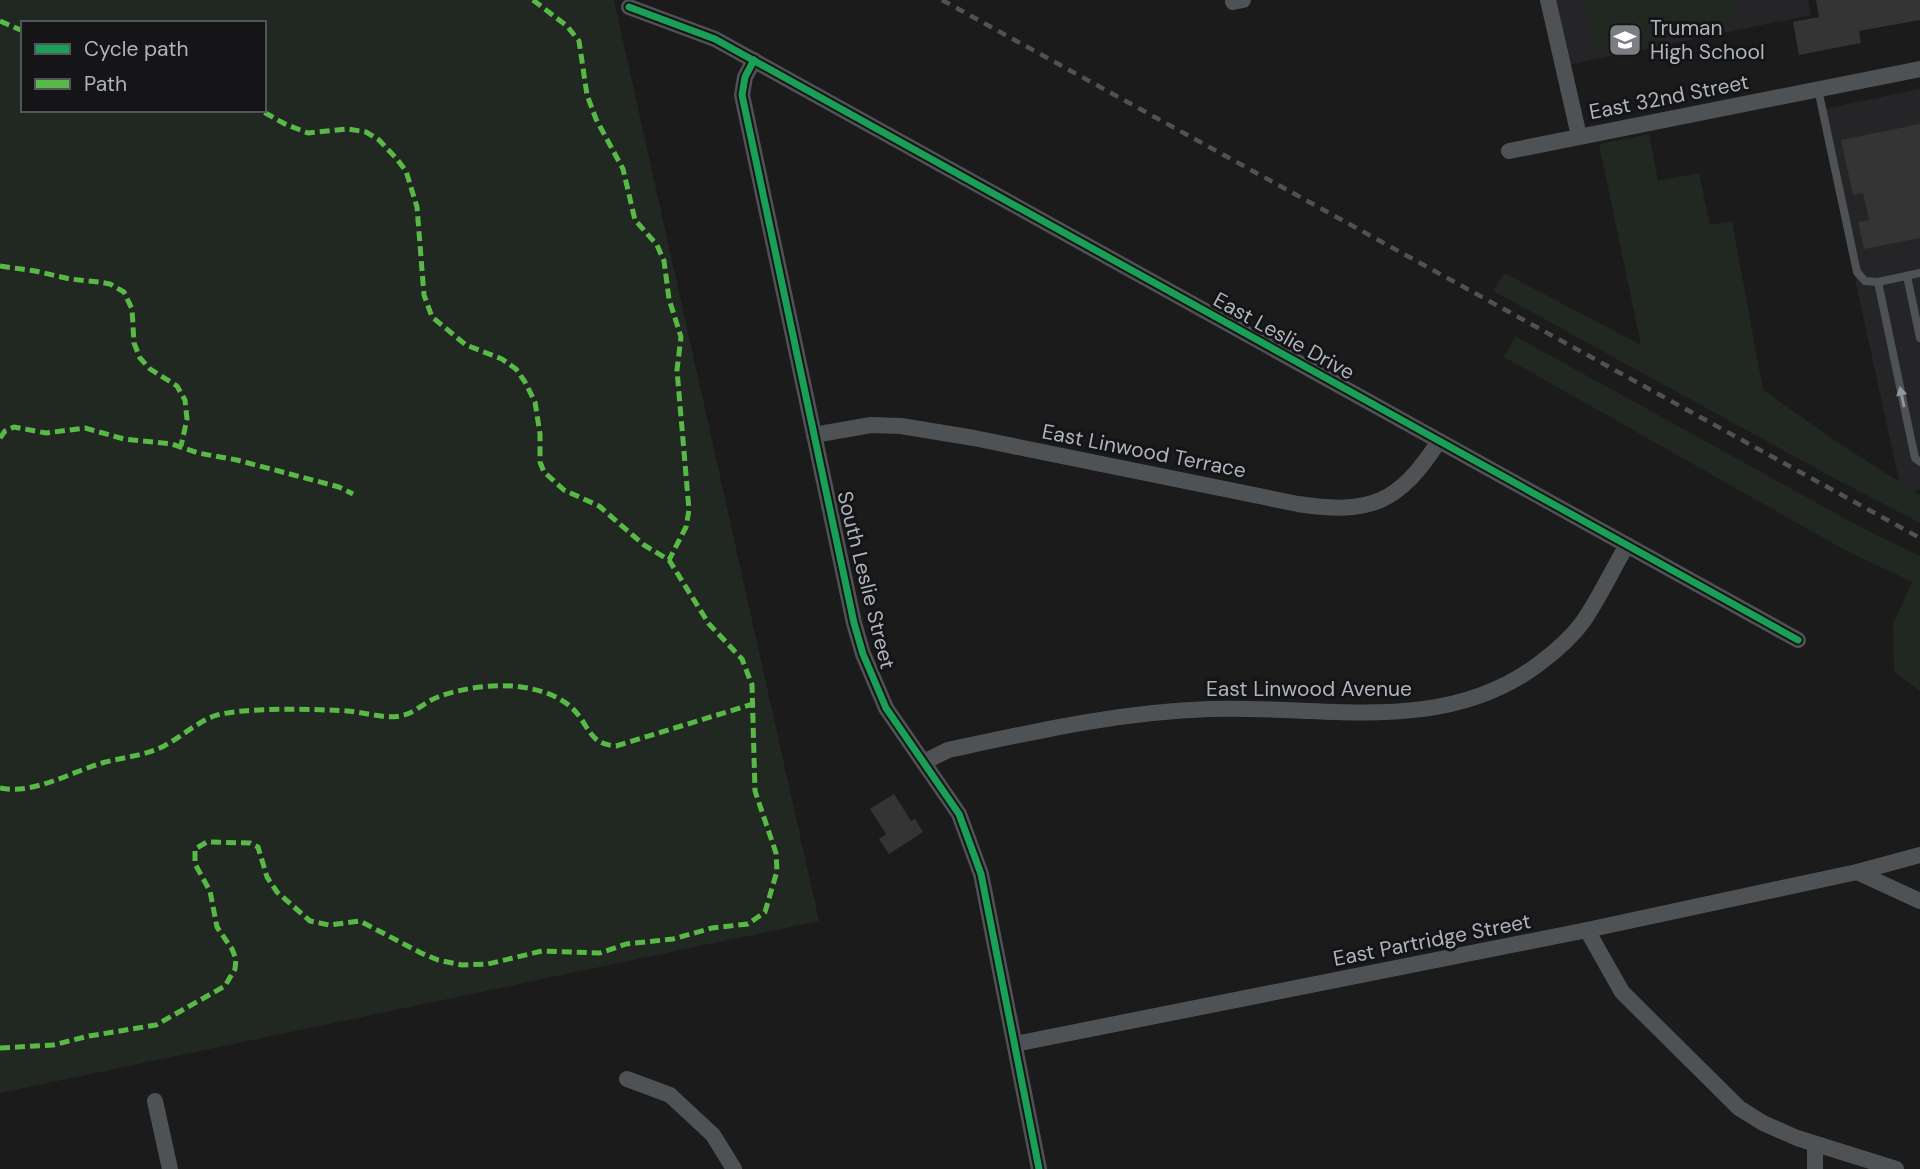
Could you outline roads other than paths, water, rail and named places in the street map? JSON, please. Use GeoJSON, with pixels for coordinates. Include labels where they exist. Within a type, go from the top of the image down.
{"type":"FeatureCollection","features":[{"type":"Feature","properties":{"kind":"street"},"geometry":{"type":"LineString","coordinates":[[1548,0],[1579,136]]}},
{"type":"Feature","properties":{"kind":"street","name":"East Leslie Drive"},"geometry":{"type":"LineString","coordinates":[[629,7],[715,39],[754,60],[1798,640]]}},
{"type":"Feature","properties":{"kind":"street","name":"South Leslie Street"},"geometry":{"type":"LineString","coordinates":[[754,60],[745,77],[742,95],[863,654],[887,708],[959,814],[981,874],[1039,1169]]}},
{"type":"Feature","properties":{"kind":"street","name":"East 32nd Street"},"geometry":{"type":"LineString","coordinates":[[1509,151],[1920,69]]}},
{"type":"Feature","properties":{"kind":"street","name":"East Linwood Terrace"},"geometry":{"type":"LineString","coordinates":[[814,435],[871,425],[901,426],[974,438],[1298,504],[1345,509],[1376,502],[1399,490],[1423,467],[1440,442]]}},
{"type":"Feature","properties":{"kind":"street","name":"East Linwood Avenue"},"geometry":{"type":"LineString","coordinates":[[924,762],[948,750],[1121,715],[1248,708],[1403,712],[1433,709],[1472,700],[1518,680],[1562,647],[1583,622],[1627,545]]}},
{"type":"Feature","properties":{"kind":"street","name":"East Partridge Street"},"geometry":{"type":"LineString","coordinates":[[1015,1044],[1587,930],[1857,872],[1920,855]]}},
{"type":"Feature","properties":{"kind":"street"},"geometry":{"type":"LineString","coordinates":[[1857,872],[1920,901]]}},
{"type":"Feature","properties":{"kind":"street"},"geometry":{"type":"LineString","coordinates":[[1587,930],[1622,992],[1739,1108],[1763,1123],[1896,1169]]}},
{"type":"Feature","properties":{"kind":"street"},"geometry":{"type":"LineString","coordinates":[[627,1079],[670,1095],[713,1135],[734,1169]]}},
{"type":"Feature","properties":{"kind":"street"},"geometry":{"type":"LineString","coordinates":[[155,1101],[170,1169]]}},
{"type":"Feature","properties":{"kind":"street"},"geometry":{"type":"LineString","coordinates":[[1815,1143],[1815,1169]]}},
{"type":"Feature","properties":{"kind":"lane"},"geometry":{"type":"LineString","coordinates":[[1818,89],[1857,272],[1865,281],[1878,282],[1920,273]]}},
{"type":"Feature","properties":{"kind":"lane"},"geometry":{"type":"LineString","coordinates":[[1907,276],[1920,338]]}},
{"type":"Feature","properties":{"kind":"lane"},"geometry":{"type":"LineString","coordinates":[[1878,282],[1915,458],[1920,462]]}},
{"type":"Feature","properties":{"kind":"railway"},"geometry":{"type":"LineString","coordinates":[[942,0],[1920,538]]}},
{"type":"Feature","properties":{"kind":"place","name":"Truman High School"},"geometry":{"type":"Point","coordinates":[1625,40]}}]}
